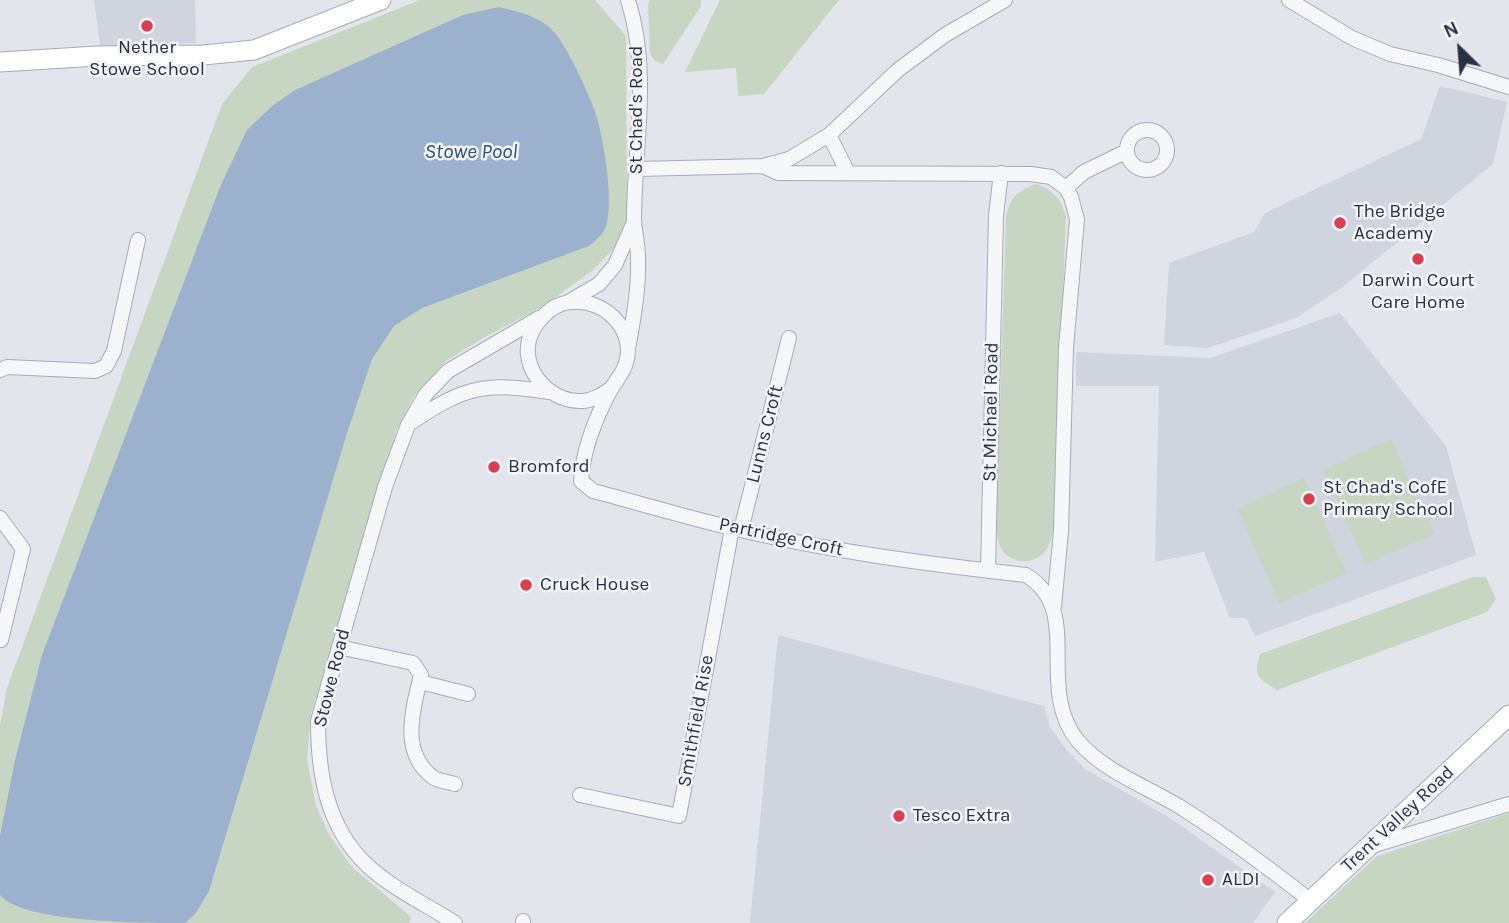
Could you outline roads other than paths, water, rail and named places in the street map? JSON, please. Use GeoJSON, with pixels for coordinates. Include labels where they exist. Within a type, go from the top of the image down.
{"type":"FeatureCollection","features":[{"type":"Feature","properties":{"kind":"street"},"geometry":{"type":"LineString","coordinates":[[0,62],[203,55],[254,50],[381,0]]}},
{"type":"Feature","properties":{"kind":"street","name":"St Chad's Road"},"geometry":{"type":"LineString","coordinates":[[628,0],[637,29],[640,102],[634,221],[638,258],[637,300],[628,348]]}},
{"type":"Feature","properties":{"kind":"street"},"geometry":{"type":"LineString","coordinates":[[638,169],[763,166],[789,159],[829,135],[898,70],[945,35],[1005,0]]}},
{"type":"Feature","properties":{"kind":"street"},"geometry":{"type":"LineString","coordinates":[[1289,0],[1352,38],[1390,54],[1509,87]]}},
{"type":"Feature","properties":{"kind":"street"},"geometry":{"type":"LineString","coordinates":[[829,135],[848,173]]}},
{"type":"Feature","properties":{"kind":"street"},"geometry":{"type":"LineString","coordinates":[[1066,188],[1084,172],[1128,151]]}},
{"type":"Feature","properties":{"kind":"street"},"geometry":{"type":"LineString","coordinates":[[763,166],[778,173],[1031,174],[1051,177],[1066,188],[1077,219],[1066,348],[1060,531],[1054,607],[1057,623],[1056,679],[1059,702],[1076,739],[1091,755],[1183,808],[1237,844],[1311,901]]}},
{"type":"Feature","properties":{"kind":"street","name":"St Michael Road"},"geometry":{"type":"LineString","coordinates":[[988,571],[996,215],[1001,173]]}},
{"type":"Feature","properties":{"kind":"street","name":"St Chad's Road"},"geometry":{"type":"LineString","coordinates":[[569,302],[599,284],[615,265],[634,221]]}},
{"type":"Feature","properties":{"kind":"street"},"geometry":{"type":"LineString","coordinates":[[0,370],[7,367],[95,372],[106,366],[114,351],[138,240]]}},
{"type":"Feature","properties":{"kind":"street"},"geometry":{"type":"LineString","coordinates":[[549,392],[535,377],[529,362],[528,345],[531,333],[540,318],[553,308],[569,302],[585,301],[612,314],[624,332],[628,348],[627,362],[590,436]]}},
{"type":"Feature","properties":{"kind":"street","name":"Stowe Road"},"geometry":{"type":"LineString","coordinates":[[455,923],[369,866],[337,825],[321,782],[318,722],[385,487],[408,425],[426,394],[448,371],[540,318]]}},
{"type":"Feature","properties":{"kind":"street","name":"Lunns Croft"},"geometry":{"type":"LineString","coordinates":[[736,529],[789,338]]}},
{"type":"Feature","properties":{"kind":"street"},"geometry":{"type":"LineString","coordinates":[[408,425],[439,404],[467,390],[496,385],[549,392],[583,401],[612,388]]}},
{"type":"Feature","properties":{"kind":"street"},"geometry":{"type":"LineString","coordinates":[[574,400],[587,416],[590,436]]}},
{"type":"Feature","properties":{"kind":"street","name":"Partridge Croft"},"geometry":{"type":"LineString","coordinates":[[590,436],[582,461],[581,481],[593,491],[736,529],[841,550],[945,567],[988,571]]}},
{"type":"Feature","properties":{"kind":"street"},"geometry":{"type":"LineString","coordinates":[[0,518],[23,549],[1,640]]}},
{"type":"Feature","properties":{"kind":"street","name":"Smithfield Rise"},"geometry":{"type":"LineString","coordinates":[[580,794],[679,816],[736,529]]}},
{"type":"Feature","properties":{"kind":"street"},"geometry":{"type":"LineString","coordinates":[[988,571],[1026,575],[1046,592],[1054,607]]}},
{"type":"Feature","properties":{"kind":"street"},"geometry":{"type":"LineString","coordinates":[[339,647],[414,663],[421,676],[411,717],[410,733],[414,748],[419,761],[435,779],[455,784]]}},
{"type":"Feature","properties":{"kind":"street"},"geometry":{"type":"LineString","coordinates":[[420,682],[468,694]]}},
{"type":"Feature","properties":{"kind":"street","name":"Trent Valley Road"},"geometry":{"type":"LineString","coordinates":[[1287,923],[1509,715]]}},
{"type":"Feature","properties":{"kind":"street"},"geometry":{"type":"LineString","coordinates":[[1370,846],[1509,804]]}},
{"type":"Feature","properties":{"kind":"water","name":"Stowe Pool"},"geometry":{"type":"Polygon","coordinates":[[[499,7],[528,15],[547,26],[565,47],[578,72],[597,118],[605,156],[609,202],[605,229],[589,246],[422,308],[394,326],[372,359],[347,433],[209,891],[196,913],[185,923],[114,922],[58,916],[13,904],[0,895],[0,836],[15,760],[42,655],[220,187],[247,130],[272,106],[295,90],[463,15],[499,7]]]}},
{"type":"Feature","properties":{"kind":"place","name":"Nether Stowe School"},"geometry":{"type":"Point","coordinates":[147,26]}},
{"type":"Feature","properties":{"kind":"place","name":"The Bridge Academy"},"geometry":{"type":"Point","coordinates":[1340,223]}},
{"type":"Feature","properties":{"kind":"place","name":"Darwin Court Care Home"},"geometry":{"type":"Point","coordinates":[1418,259]}},
{"type":"Feature","properties":{"kind":"place","name":"Bromford"},"geometry":{"type":"Point","coordinates":[494,467]}},
{"type":"Feature","properties":{"kind":"place","name":"St Chad's CofE Primary School"},"geometry":{"type":"Point","coordinates":[1309,499]}},
{"type":"Feature","properties":{"kind":"place","name":"Cruck House"},"geometry":{"type":"Point","coordinates":[526,585]}},
{"type":"Feature","properties":{"kind":"place","name":"Tesco Extra"},"geometry":{"type":"Point","coordinates":[899,816]}},
{"type":"Feature","properties":{"kind":"place","name":"ALDI"},"geometry":{"type":"Point","coordinates":[1208,880]}}]}
